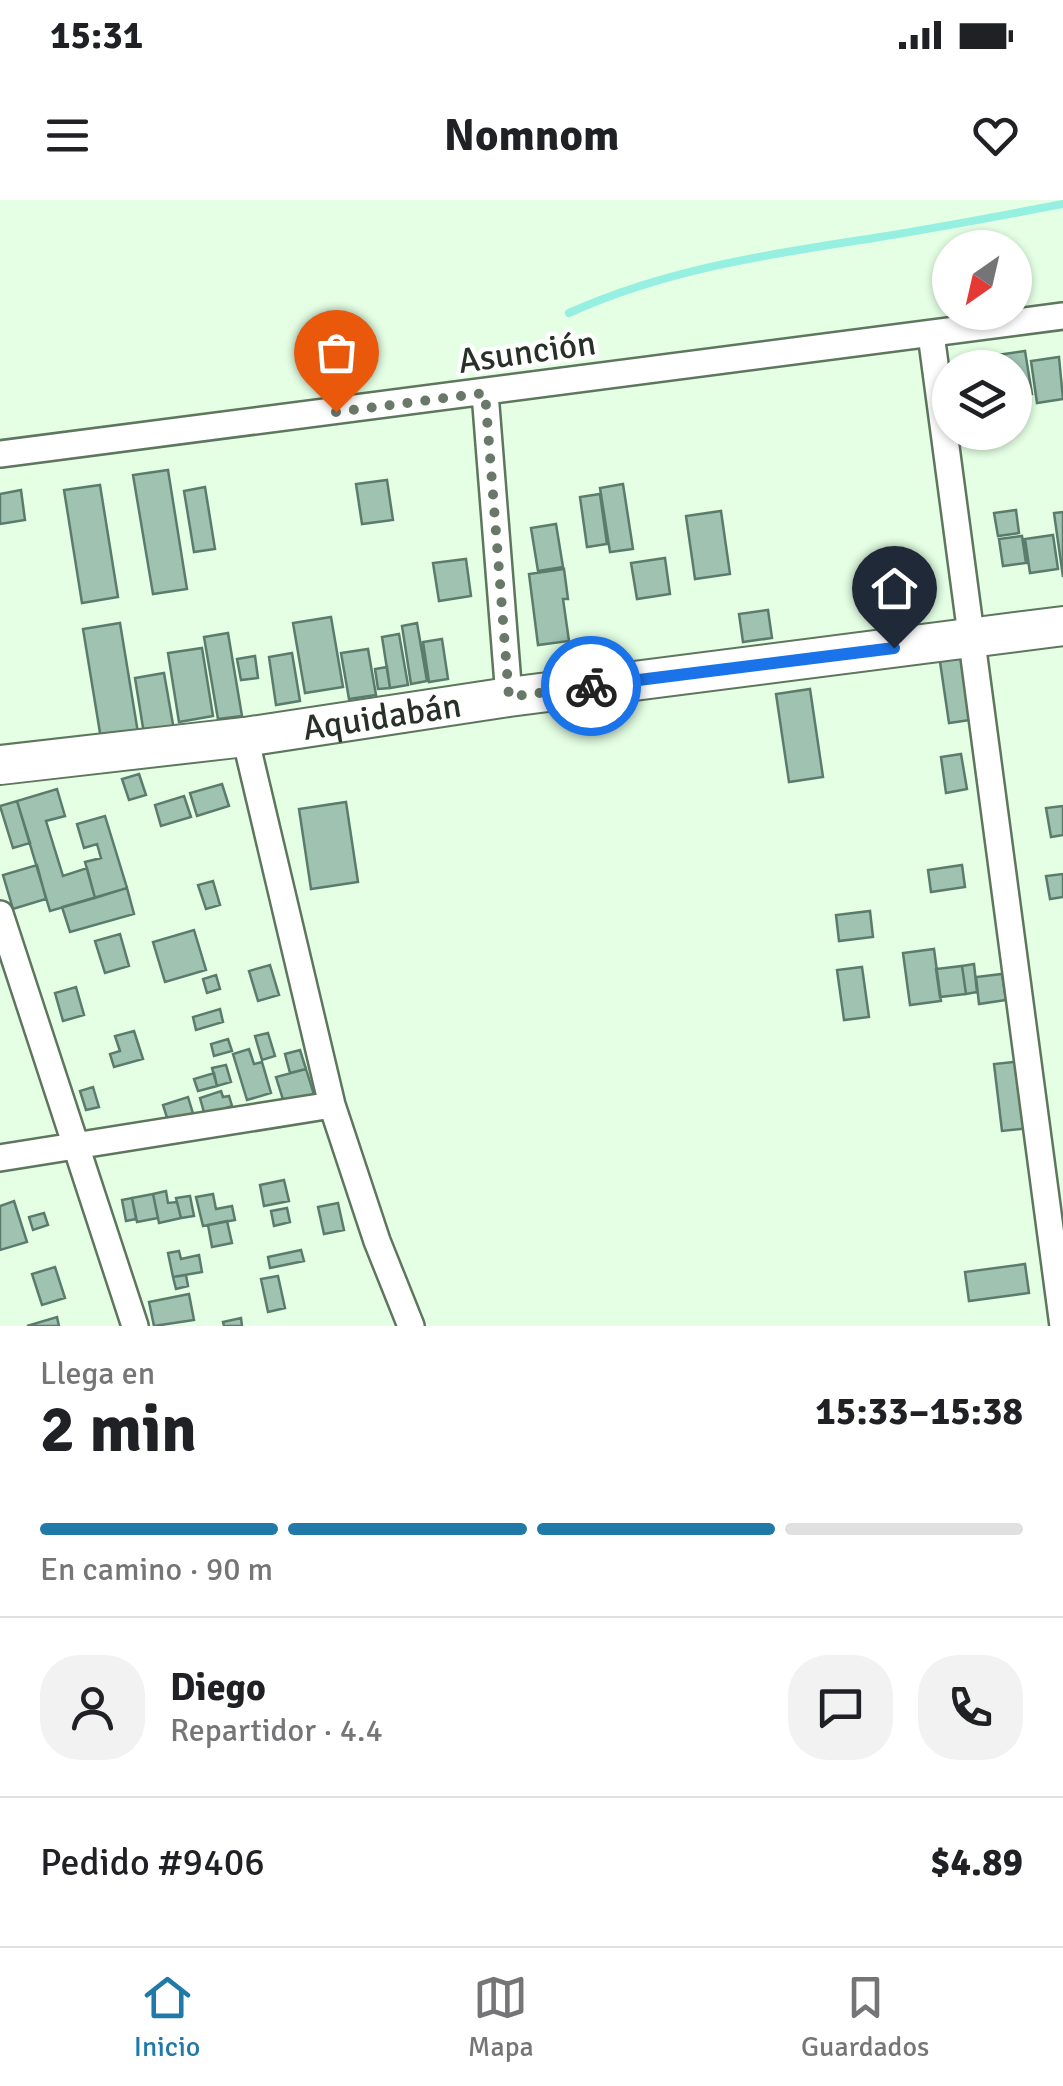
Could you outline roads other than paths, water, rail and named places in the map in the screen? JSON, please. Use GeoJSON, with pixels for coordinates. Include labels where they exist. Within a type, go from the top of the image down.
{"type":"FeatureCollection","features":[{"type":"Feature","properties":{"kind":"street","name":"Asunción"},"geometry":{"type":"LineString","coordinates":[[0,454],[1063,316]]}},
{"type":"Feature","properties":{"kind":"street"},"geometry":{"type":"LineString","coordinates":[[931,334],[1062,1326]]}},
{"type":"Feature","properties":{"kind":"street"},"geometry":{"type":"LineString","coordinates":[[485,393],[509,697]]}},
{"type":"Feature","properties":{"kind":"street","name":"Aquidabán"},"geometry":{"type":"LineString","coordinates":[[0,764],[246,737],[509,697],[1063,626]]}},
{"type":"Feature","properties":{"kind":"street"},"geometry":{"type":"LineString","coordinates":[[246,737],[332,1105],[376,1241],[410,1326]]}},
{"type":"Feature","properties":{"kind":"street"},"geometry":{"type":"LineString","coordinates":[[0,914],[135,1326]]}},
{"type":"Feature","properties":{"kind":"street"},"geometry":{"type":"LineString","coordinates":[[0,1158],[332,1105]]}},
{"type":"Feature","properties":{"kind":"waterway"},"geometry":{"type":"LineString","coordinates":[[569,313],[643,285],[719,265],[1063,204]]}}]}
